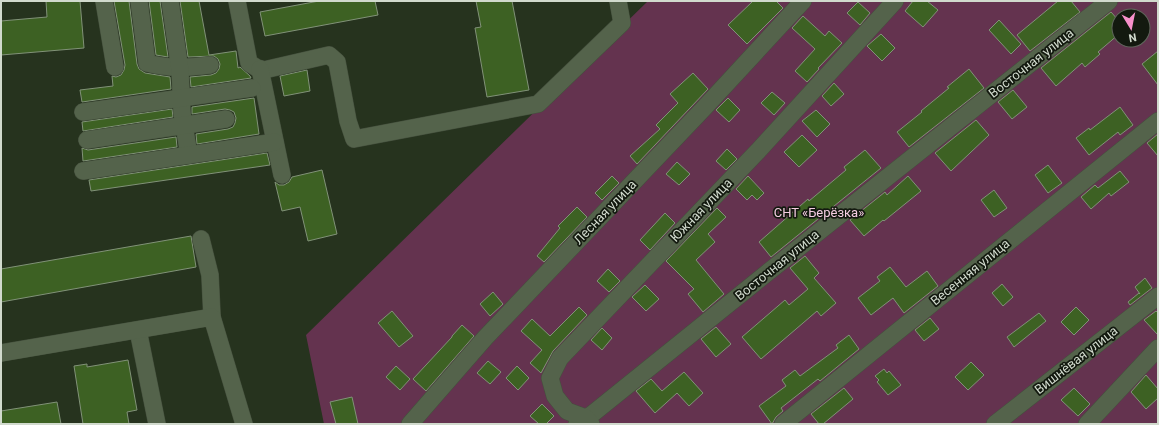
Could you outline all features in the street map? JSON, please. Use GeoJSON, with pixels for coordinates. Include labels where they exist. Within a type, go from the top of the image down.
{"type":"FeatureCollection","features":[{"type":"Feature","properties":{"kind":"lane"},"geometry":{"type":"LineString","coordinates":[[104,1],[115,67]]}},
{"type":"Feature","properties":{"kind":"lane"},"geometry":{"type":"LineString","coordinates":[[139,1],[147,63],[165,68],[210,65]]}},
{"type":"Feature","properties":{"kind":"lane"},"geometry":{"type":"LineString","coordinates":[[170,1],[179,68],[184,126],[189,155]]}},
{"type":"Feature","properties":{"kind":"lane"},"geometry":{"type":"LineString","coordinates":[[237,1],[249,63],[264,70],[330,55],[337,62],[348,121],[354,139],[538,104],[622,22],[618,1]]}},
{"type":"Feature","properties":{"kind":"lane","name":"Лесная улица"},"geometry":{"type":"LineString","coordinates":[[410,424],[485,338],[803,1]]}},
{"type":"Feature","properties":{"kind":"lane","name":"Южная улица"},"geometry":{"type":"LineString","coordinates":[[585,422],[567,411],[555,396],[550,378],[560,358],[758,151],[895,1]]}},
{"type":"Feature","properties":{"kind":"lane","name":"Восточная улица"},"geometry":{"type":"LineString","coordinates":[[585,422],[767,273],[1109,1]]}},
{"type":"Feature","properties":{"kind":"lane"},"geometry":{"type":"LineString","coordinates":[[260,69],[282,175]]}},
{"type":"Feature","properties":{"kind":"lane"},"geometry":{"type":"LineString","coordinates":[[82,112],[252,88]]}},
{"type":"Feature","properties":{"kind":"lane"},"geometry":{"type":"LineString","coordinates":[[87,140],[226,119]]}},
{"type":"Feature","properties":{"kind":"lane","name":"Весенняя улица"},"geometry":{"type":"LineString","coordinates":[[783,424],[1158,120]]}},
{"type":"Feature","properties":{"kind":"lane"},"geometry":{"type":"LineString","coordinates":[[83,170],[275,142]]}},
{"type":"Feature","properties":{"kind":"lane"},"geometry":{"type":"LineString","coordinates":[[201,239],[210,275],[212,317],[244,424]]}},
{"type":"Feature","properties":{"kind":"lane","name":"Вишнёвая улица"},"geometry":{"type":"LineString","coordinates":[[994,424],[1158,296]]}},
{"type":"Feature","properties":{"kind":"lane"},"geometry":{"type":"LineString","coordinates":[[1,352],[212,317]]}},
{"type":"Feature","properties":{"kind":"lane"},"geometry":{"type":"LineString","coordinates":[[138,330],[157,424]]}},
{"type":"Feature","properties":{"kind":"lane"},"geometry":{"type":"LineString","coordinates":[[1087,424],[1158,348]]}},
{"type":"Feature","properties":{"kind":"green space","name":"СНТ «Берёзка»"},"geometry":{"type":"Polygon","coordinates":[[[648,1],[1158,1],[1158,424],[324,424],[306,335],[648,1]]]}},
{"type":"Feature","properties":{"kind":"building"},"geometry":{"type":"Polygon","coordinates":[[[46,1],[80,1],[84,48],[1,55],[1,21],[47,17],[46,1]]]}},
{"type":"Feature","properties":{"kind":"building"},"geometry":{"type":"Polygon","coordinates":[[[114,1],[129,1],[137,64],[139,69],[145,73],[170,77],[171,89],[82,102],[80,90],[113,86],[112,76],[116,77],[121,75],[124,70],[125,65],[114,1]]]}},
{"type":"Feature","properties":{"kind":"building"},"geometry":{"type":"Polygon","coordinates":[[[149,1],[160,1],[168,57],[156,55],[149,1]]]}},
{"type":"Feature","properties":{"kind":"building"},"geometry":{"type":"Polygon","coordinates":[[[180,1],[199,1],[209,55],[236,51],[238,68],[240,67],[251,78],[191,87],[190,77],[211,75],[216,73],[220,64],[218,59],[214,56],[188,57],[180,1]]]}},
{"type":"Feature","properties":{"kind":"building"},"geometry":{"type":"Polygon","coordinates":[[[319,1],[375,1],[378,15],[265,36],[260,12],[319,1]]]}},
{"type":"Feature","properties":{"kind":"building"},"geometry":{"type":"Polygon","coordinates":[[[476,1],[512,1],[529,90],[487,97],[475,28],[481,27],[476,1]]]}},
{"type":"Feature","properties":{"kind":"building"},"geometry":{"type":"Polygon","coordinates":[[[753,1],[776,1],[783,8],[747,44],[728,25],[753,1]]]}},
{"type":"Feature","properties":{"kind":"building"},"geometry":{"type":"Polygon","coordinates":[[[913,1],[927,1],[938,10],[923,27],[905,11],[913,1]]]}},
{"type":"Feature","properties":{"kind":"building"},"geometry":{"type":"Polygon","coordinates":[[[1058,1],[1071,1],[1080,12],[1030,51],[1017,35],[1058,1]]]}},
{"type":"Feature","properties":{"kind":"building"},"geometry":{"type":"Polygon","coordinates":[[[858,2],[870,13],[860,25],[847,13],[858,2]]]}},
{"type":"Feature","properties":{"kind":"building"},"geometry":{"type":"Polygon","coordinates":[[[1111,12],[1111,41],[1098,52],[1100,54],[1085,67],[1082,63],[1056,86],[1041,68],[1111,12]]]}},
{"type":"Feature","properties":{"kind":"building"},"geometry":{"type":"Polygon","coordinates":[[[803,16],[825,36],[829,31],[842,43],[807,82],[795,71],[815,49],[792,28],[803,16]]]}},
{"type":"Feature","properties":{"kind":"building"},"geometry":{"type":"Polygon","coordinates":[[[999,20],[1021,44],[1011,54],[989,30],[999,20]]]}},
{"type":"Feature","properties":{"kind":"building"},"geometry":{"type":"Polygon","coordinates":[[[881,34],[895,48],[882,61],[867,46],[881,34]]]}},
{"type":"Feature","properties":{"kind":"building"},"geometry":{"type":"Polygon","coordinates":[[[1158,51],[1158,85],[1142,64],[1158,51]]]}},
{"type":"Feature","properties":{"kind":"building"},"geometry":{"type":"Polygon","coordinates":[[[969,69],[984,88],[909,147],[897,132],[922,112],[921,111],[949,88],[947,87],[969,69]]]}},
{"type":"Feature","properties":{"kind":"building"},"geometry":{"type":"Polygon","coordinates":[[[307,70],[310,91],[284,96],[280,76],[307,70]]]}},
{"type":"Feature","properties":{"kind":"building"},"geometry":{"type":"Polygon","coordinates":[[[693,73],[708,89],[637,164],[630,156],[660,129],[656,125],[678,103],[670,94],[693,73]]]}},
{"type":"Feature","properties":{"kind":"building"},"geometry":{"type":"Polygon","coordinates":[[[834,83],[844,94],[831,106],[822,96],[834,83]]]}},
{"type":"Feature","properties":{"kind":"building"},"geometry":{"type":"Polygon","coordinates":[[[1013,90],[1027,107],[1012,119],[998,102],[1013,90]]]}},
{"type":"Feature","properties":{"kind":"building"},"geometry":{"type":"Polygon","coordinates":[[[772,92],[785,103],[774,115],[761,103],[772,92]]]}},
{"type":"Feature","properties":{"kind":"building"},"geometry":{"type":"Polygon","coordinates":[[[254,98],[259,134],[197,144],[196,134],[233,127],[236,118],[234,112],[225,109],[192,114],[192,107],[254,98]]]}},
{"type":"Feature","properties":{"kind":"building"},"geometry":{"type":"Polygon","coordinates":[[[728,98],[740,110],[729,122],[716,110],[728,98]]]}},
{"type":"Feature","properties":{"kind":"building"},"geometry":{"type":"Polygon","coordinates":[[[1120,107],[1133,125],[1120,135],[1118,132],[1089,155],[1076,138],[1089,128],[1090,130],[1120,107]]]}},
{"type":"Feature","properties":{"kind":"building"},"geometry":{"type":"Polygon","coordinates":[[[172,109],[173,117],[83,131],[82,122],[172,109]]]}},
{"type":"Feature","properties":{"kind":"building"},"geometry":{"type":"Polygon","coordinates":[[[816,110],[830,124],[817,137],[802,121],[816,110]]]}},
{"type":"Feature","properties":{"kind":"building"},"geometry":{"type":"Polygon","coordinates":[[[976,120],[989,135],[951,171],[935,153],[976,120]]]}},
{"type":"Feature","properties":{"kind":"building"},"geometry":{"type":"Polygon","coordinates":[[[1158,134],[1158,156],[1147,143],[1158,134]]]}},
{"type":"Feature","properties":{"kind":"building"},"geometry":{"type":"Polygon","coordinates":[[[802,135],[817,150],[799,167],[784,152],[802,135]]]}},
{"type":"Feature","properties":{"kind":"building"},"geometry":{"type":"Polygon","coordinates":[[[176,137],[177,147],[83,161],[82,148],[88,150],[176,137]]]}},
{"type":"Feature","properties":{"kind":"building"},"geometry":{"type":"Polygon","coordinates":[[[727,149],[737,159],[726,170],[716,161],[727,149]]]}},
{"type":"Feature","properties":{"kind":"building"},"geometry":{"type":"Polygon","coordinates":[[[865,150],[881,168],[771,257],[759,242],[808,199],[809,201],[846,170],[844,167],[865,150]]]}},
{"type":"Feature","properties":{"kind":"building"},"geometry":{"type":"Polygon","coordinates":[[[267,153],[270,165],[91,191],[89,180],[267,153]]]}},
{"type":"Feature","properties":{"kind":"building"},"geometry":{"type":"Polygon","coordinates":[[[677,162],[690,174],[679,185],[666,174],[677,162]]]}},
{"type":"Feature","properties":{"kind":"building"},"geometry":{"type":"Polygon","coordinates":[[[1048,165],[1062,183],[1048,193],[1035,175],[1048,165]]]}},
{"type":"Feature","properties":{"kind":"building"},"geometry":{"type":"Polygon","coordinates":[[[322,170],[337,234],[308,241],[300,207],[282,211],[275,182],[279,185],[284,185],[289,182],[292,177],[322,170]]]}},
{"type":"Feature","properties":{"kind":"building"},"geometry":{"type":"Polygon","coordinates":[[[1120,171],[1129,182],[1111,196],[1109,193],[1091,209],[1081,197],[1095,185],[1098,188],[1120,171]]]}},
{"type":"Feature","properties":{"kind":"building"},"geometry":{"type":"Polygon","coordinates":[[[612,176],[619,183],[602,200],[595,193],[612,176]]]}},
{"type":"Feature","properties":{"kind":"building"},"geometry":{"type":"Polygon","coordinates":[[[748,176],[764,193],[757,200],[752,195],[747,200],[736,189],[748,176]]]}},
{"type":"Feature","properties":{"kind":"building"},"geometry":{"type":"Polygon","coordinates":[[[908,176],[921,191],[864,236],[850,220],[885,192],[887,195],[908,176]]]}},
{"type":"Feature","properties":{"kind":"building"},"geometry":{"type":"Polygon","coordinates":[[[994,190],[1007,208],[994,217],[981,200],[994,190]]]}},
{"type":"Feature","properties":{"kind":"building"},"geometry":{"type":"Polygon","coordinates":[[[577,207],[587,217],[544,262],[537,256],[560,228],[558,226],[577,207]]]}},
{"type":"Feature","properties":{"kind":"building"},"geometry":{"type":"Polygon","coordinates":[[[717,208],[726,217],[708,234],[715,242],[696,260],[724,294],[703,312],[688,294],[694,289],[666,261],[717,208]]]}},
{"type":"Feature","properties":{"kind":"building"},"geometry":{"type":"Polygon","coordinates":[[[665,213],[675,223],[650,250],[640,240],[665,213]]]}},
{"type":"Feature","properties":{"kind":"building"},"geometry":{"type":"Polygon","coordinates":[[[191,236],[196,267],[1,302],[1,269],[191,236]]]}},
{"type":"Feature","properties":{"kind":"building"},"geometry":{"type":"Polygon","coordinates":[[[805,256],[819,273],[814,278],[836,303],[821,316],[817,311],[761,359],[742,337],[785,300],[789,305],[808,289],[790,268],[805,256]]]}},
{"type":"Feature","properties":{"kind":"building"},"geometry":{"type":"Polygon","coordinates":[[[890,267],[906,287],[927,271],[938,286],[904,313],[893,298],[871,315],[858,298],[880,281],[877,277],[890,267]]]}},
{"type":"Feature","properties":{"kind":"building"},"geometry":{"type":"Polygon","coordinates":[[[608,269],[620,281],[609,292],[597,281],[608,269]]]}},
{"type":"Feature","properties":{"kind":"building"},"geometry":{"type":"Polygon","coordinates":[[[1145,278],[1152,288],[1130,305],[1128,302],[1139,293],[1140,294],[1135,287],[1145,278]]]}},
{"type":"Feature","properties":{"kind":"building"},"geometry":{"type":"Polygon","coordinates":[[[1002,284],[1013,297],[1003,306],[992,293],[1002,284]]]}},
{"type":"Feature","properties":{"kind":"building"},"geometry":{"type":"Polygon","coordinates":[[[645,285],[659,299],[646,311],[632,297],[645,285]]]}},
{"type":"Feature","properties":{"kind":"building"},"geometry":{"type":"Polygon","coordinates":[[[493,292],[503,304],[490,316],[480,304],[493,292]]]}},
{"type":"Feature","properties":{"kind":"building"},"geometry":{"type":"Polygon","coordinates":[[[579,307],[587,315],[553,351],[541,373],[530,363],[542,350],[521,331],[532,319],[550,336],[579,307]]]}},
{"type":"Feature","properties":{"kind":"building"},"geometry":{"type":"Polygon","coordinates":[[[1076,307],[1089,320],[1074,335],[1061,322],[1076,307]]]}},
{"type":"Feature","properties":{"kind":"building"},"geometry":{"type":"Polygon","coordinates":[[[392,311],[413,336],[399,347],[378,323],[392,311]]]}},
{"type":"Feature","properties":{"kind":"building"},"geometry":{"type":"Polygon","coordinates":[[[1156,311],[1158,313],[1158,335],[1144,320],[1156,311]]]}},
{"type":"Feature","properties":{"kind":"building"},"geometry":{"type":"Polygon","coordinates":[[[1039,313],[1046,321],[1014,347],[1007,337],[1039,313]]]}},
{"type":"Feature","properties":{"kind":"building"},"geometry":{"type":"Polygon","coordinates":[[[930,318],[939,329],[924,341],[915,330],[930,318]]]}},
{"type":"Feature","properties":{"kind":"building"},"geometry":{"type":"Polygon","coordinates":[[[462,325],[474,336],[426,391],[413,379],[462,325]]]}},
{"type":"Feature","properties":{"kind":"building"},"geometry":{"type":"Polygon","coordinates":[[[716,327],[731,344],[716,357],[701,339],[716,327]]]}},
{"type":"Feature","properties":{"kind":"building"},"geometry":{"type":"Polygon","coordinates":[[[602,328],[612,338],[602,350],[591,340],[602,328]]]}},
{"type":"Feature","properties":{"kind":"building"},"geometry":{"type":"Polygon","coordinates":[[[849,335],[859,349],[820,381],[818,379],[781,408],[783,411],[776,417],[772,424],[759,406],[786,386],[782,380],[795,370],[800,376],[838,348],[836,345],[849,335]]]}},
{"type":"Feature","properties":{"kind":"building"},"geometry":{"type":"Polygon","coordinates":[[[128,360],[137,410],[127,412],[129,424],[83,424],[74,366],[87,364],[87,367],[128,360]]]}},
{"type":"Feature","properties":{"kind":"building"},"geometry":{"type":"Polygon","coordinates":[[[488,361],[501,372],[490,384],[477,373],[488,361]]]}},
{"type":"Feature","properties":{"kind":"building"},"geometry":{"type":"Polygon","coordinates":[[[971,362],[984,375],[968,390],[955,377],[971,362]]]}},
{"type":"Feature","properties":{"kind":"building"},"geometry":{"type":"Polygon","coordinates":[[[396,366],[410,379],[400,390],[386,377],[396,366]]]}},
{"type":"Feature","properties":{"kind":"building"},"geometry":{"type":"Polygon","coordinates":[[[517,366],[529,378],[518,390],[506,378],[517,366]]]}},
{"type":"Feature","properties":{"kind":"building"},"geometry":{"type":"Polygon","coordinates":[[[884,369],[887,373],[889,371],[901,385],[888,395],[877,382],[879,380],[875,376],[884,369]]]}},
{"type":"Feature","properties":{"kind":"building"},"geometry":{"type":"Polygon","coordinates":[[[684,372],[703,393],[689,406],[677,393],[655,413],[636,391],[651,379],[662,391],[684,372]]]}},
{"type":"Feature","properties":{"kind":"building"},"geometry":{"type":"Polygon","coordinates":[[[1146,375],[1158,389],[1158,398],[1146,409],[1131,392],[1146,375]]]}},
{"type":"Feature","properties":{"kind":"building"},"geometry":{"type":"Polygon","coordinates":[[[844,388],[853,399],[823,424],[819,424],[811,414],[844,388]]]}},
{"type":"Feature","properties":{"kind":"building"},"geometry":{"type":"Polygon","coordinates":[[[1074,388],[1090,404],[1078,416],[1061,400],[1074,388]]]}},
{"type":"Feature","properties":{"kind":"building"},"geometry":{"type":"Polygon","coordinates":[[[352,397],[358,424],[336,424],[330,402],[352,397]]]}},
{"type":"Feature","properties":{"kind":"building"},"geometry":{"type":"Polygon","coordinates":[[[57,402],[61,424],[1,424],[1,411],[57,402]]]}},
{"type":"Feature","properties":{"kind":"building"},"geometry":{"type":"Polygon","coordinates":[[[542,404],[554,416],[546,424],[539,424],[530,416],[542,404]]]}}]}
